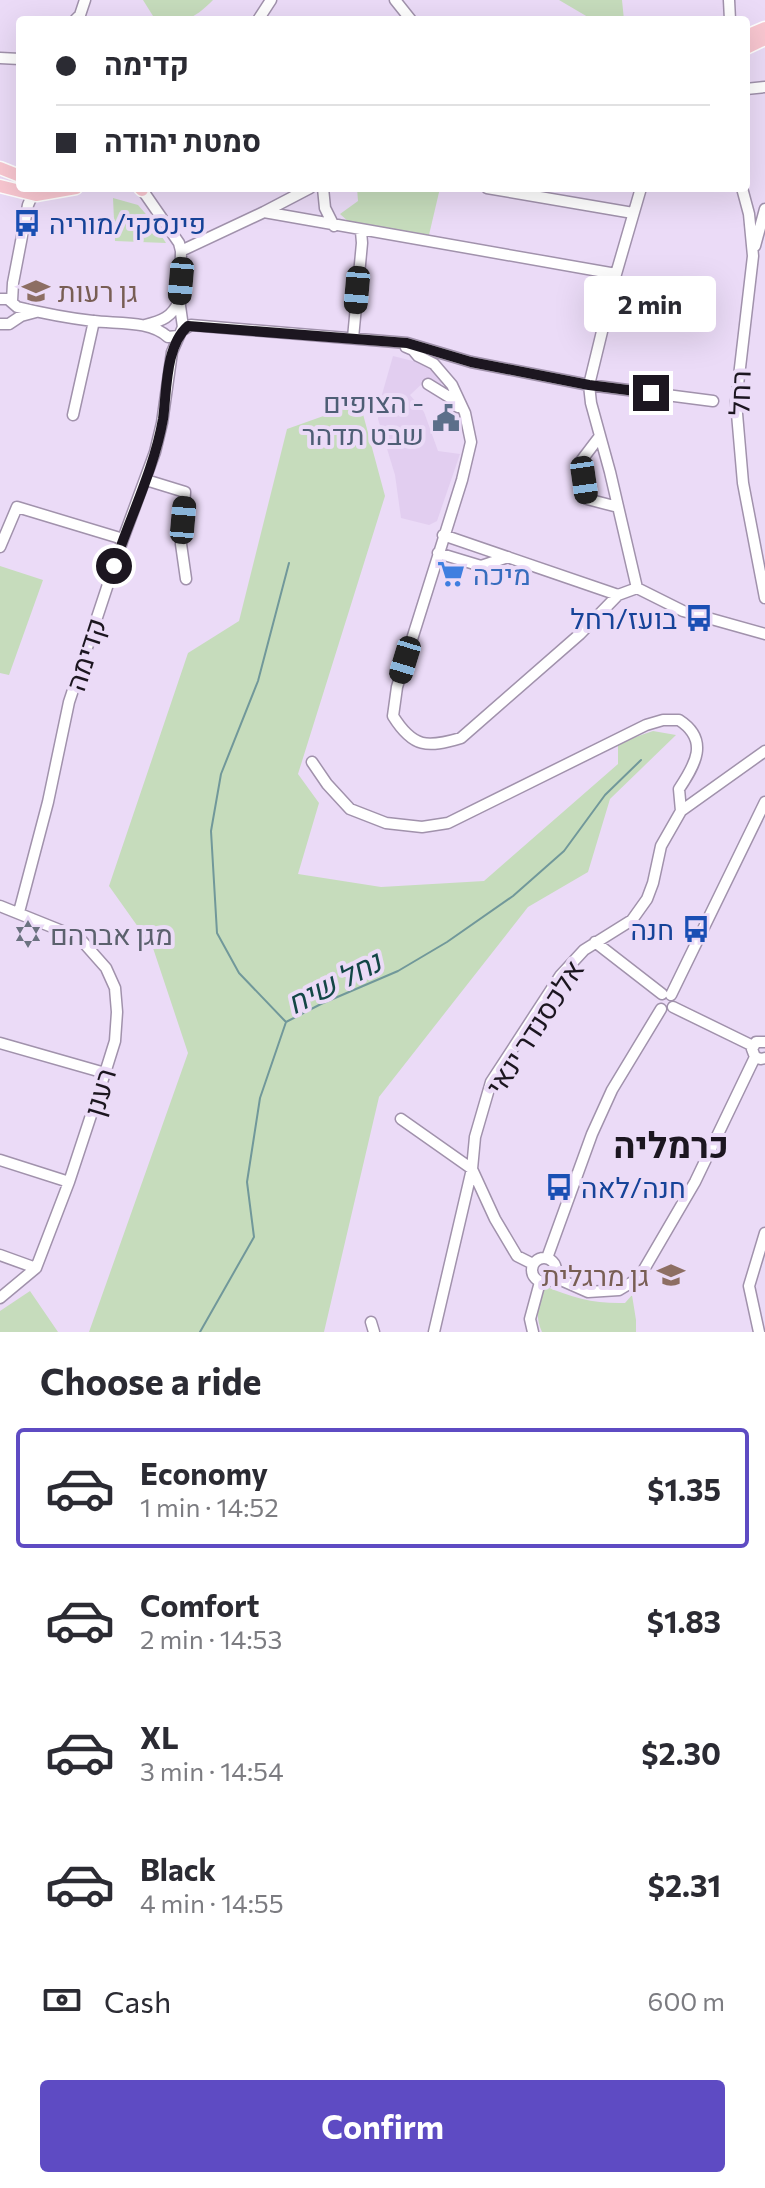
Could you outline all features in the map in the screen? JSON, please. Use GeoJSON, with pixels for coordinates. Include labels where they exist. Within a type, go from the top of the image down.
{"type":"FeatureCollection","features":[{"type":"Feature","properties":{"kind":"main road"},"geometry":{"type":"LineString","coordinates":[[24,192],[36,195],[53,192]]}},
{"type":"Feature","properties":{"kind":"street"},"geometry":{"type":"LineString","coordinates":[[395,0],[408,16]]}},
{"type":"Feature","properties":{"kind":"street"},"geometry":{"type":"LineString","coordinates":[[143,192],[179,243],[181,251],[180,297],[172,327]]}},
{"type":"Feature","properties":{"kind":"street"},"geometry":{"type":"LineString","coordinates":[[181,251],[302,192]]}},
{"type":"Feature","properties":{"kind":"street"},"geometry":{"type":"LineString","coordinates":[[323,192],[325,208],[334,226]]}},
{"type":"Feature","properties":{"kind":"street"},"geometry":{"type":"LineString","coordinates":[[510,192],[633,213]]}},
{"type":"Feature","properties":{"kind":"street"},"geometry":{"type":"LineString","coordinates":[[637,588],[589,385],[640,192]]}},
{"type":"Feature","properties":{"kind":"street","name":"רחל"},"geometry":{"type":"LineString","coordinates":[[743,192],[749,214],[753,256],[736,402],[743,483],[765,598]]}},
{"type":"Feature","properties":{"kind":"street"},"geometry":{"type":"LineString","coordinates":[[0,324],[9,324],[15,309],[13,283],[28,205],[36,195]]}},
{"type":"Feature","properties":{"kind":"street"},"geometry":{"type":"LineString","coordinates":[[753,256],[765,209]]}},
{"type":"Feature","properties":{"kind":"street"},"geometry":{"type":"LineString","coordinates":[[264,212],[616,274]]}},
{"type":"Feature","properties":{"kind":"street"},"geometry":{"type":"LineString","coordinates":[[353,338],[361,231]]}},
{"type":"Feature","properties":{"kind":"street"},"geometry":{"type":"LineString","coordinates":[[0,299],[15,309],[94,321],[172,327],[191,325],[407,343],[471,362],[589,385],[713,401]]}},
{"type":"Feature","properties":{"kind":"street"},"geometry":{"type":"LineString","coordinates":[[73,415],[94,321]]}},
{"type":"Feature","properties":{"kind":"street","name":"קדימה"},"geometry":{"type":"LineString","coordinates":[[19,912],[48,802],[69,702],[155,452],[172,352],[172,327]]}},
{"type":"Feature","properties":{"kind":"street"},"geometry":{"type":"LineString","coordinates":[[407,343],[406,347],[434,364],[452,385],[465,413],[471,442],[397,687],[393,716],[403,732],[413,740],[436,745],[461,738],[580,634],[618,595],[637,588],[683,611],[765,634]]}},
{"type":"Feature","properties":{"kind":"street"},"geometry":{"type":"LineString","coordinates":[[428,384],[443,387],[454,400],[470,448]]}},
{"type":"Feature","properties":{"kind":"street"},"geometry":{"type":"LineString","coordinates":[[600,436],[581,461],[587,499],[618,507]]}},
{"type":"Feature","properties":{"kind":"street"},"geometry":{"type":"LineString","coordinates":[[146,480],[185,492],[181,544],[186,579]]}},
{"type":"Feature","properties":{"kind":"street"},"geometry":{"type":"LineString","coordinates":[[0,547],[17,507],[123,539]]}},
{"type":"Feature","properties":{"kind":"street"},"geometry":{"type":"LineString","coordinates":[[443,535],[618,595]]}},
{"type":"Feature","properties":{"kind":"street"},"geometry":{"type":"LineString","coordinates":[[438,553],[481,566],[508,557]]}},
{"type":"Feature","properties":{"kind":"street"},"geometry":{"type":"LineString","coordinates":[[312,762],[350,809],[386,823],[422,827],[448,823],[646,725],[679,720],[693,733],[698,748],[694,767],[679,789],[681,811]]}},
{"type":"Feature","properties":{"kind":"street","name":"אלכסנדר ינאי"},"geometry":{"type":"LineString","coordinates":[[434,1332],[472,1169],[475,1137],[491,1082],[560,976],[584,950],[632,920],[647,899],[661,846],[681,811],[765,751]]}},
{"type":"Feature","properties":{"kind":"street"},"geometry":{"type":"LineString","coordinates":[[666,994],[765,802]]}},
{"type":"Feature","properties":{"kind":"street","name":"רענן"},"geometry":{"type":"LineString","coordinates":[[0,906],[83,942],[106,968],[115,988],[117,1012],[115,1041],[105,1073],[69,1182],[36,1268],[0,1298]]}},
{"type":"Feature","properties":{"kind":"street"},"geometry":{"type":"LineString","coordinates":[[547,1258],[612,1090],[674,999],[595,942]]}},
{"type":"Feature","properties":{"kind":"street"},"geometry":{"type":"LineString","coordinates":[[667,1008],[758,1054]]}},
{"type":"Feature","properties":{"kind":"street"},"geometry":{"type":"LineString","coordinates":[[554,1277],[588,1292],[619,1290],[639,1278],[695,1182],[758,1054],[758,1041],[765,1042]]}},
{"type":"Feature","properties":{"kind":"street"},"geometry":{"type":"LineString","coordinates":[[0,1043],[105,1073]]}},
{"type":"Feature","properties":{"kind":"street"},"geometry":{"type":"LineString","coordinates":[[401,1119],[472,1169],[495,1219],[517,1256],[533,1264]]}},
{"type":"Feature","properties":{"kind":"street"},"geometry":{"type":"LineString","coordinates":[[0,1160],[69,1182]]}},
{"type":"Feature","properties":{"kind":"street"},"geometry":{"type":"LineString","coordinates":[[759,1332],[749,1286],[765,1233]]}},
{"type":"Feature","properties":{"kind":"street"},"geometry":{"type":"LineString","coordinates":[[0,1255],[36,1268]]}},
{"type":"Feature","properties":{"kind":"street"},"geometry":{"type":"LineString","coordinates":[[547,1258],[555,1266],[554,1277],[548,1282],[540,1282],[532,1275],[533,1264],[547,1258]]}},
{"type":"Feature","properties":{"kind":"street"},"geometry":{"type":"LineString","coordinates":[[533,1332],[530,1319],[540,1282]]}},
{"type":"Feature","properties":{"kind":"shaded area"},"geometry":{"type":"Polygon","coordinates":[[[393,356],[429,365],[442,382],[439,388],[427,379],[410,395],[424,412],[438,451],[460,454],[437,521],[429,525],[401,518],[395,475],[378,419],[393,356]]]}},
{"type":"Feature","properties":{"kind":"green space"},"geometry":{"type":"Polygon","coordinates":[[[143,0],[213,0],[193,16],[153,16],[143,0]]]}},
{"type":"Feature","properties":{"kind":"green space"},"geometry":{"type":"Polygon","coordinates":[[[559,0],[622,0],[624,16],[586,16],[559,0]]]}},
{"type":"Feature","properties":{"kind":"green space"},"geometry":{"type":"Polygon","coordinates":[[[357,192],[439,192],[429,235],[349,222],[340,214],[358,201],[357,192]]]}},
{"type":"Feature","properties":{"kind":"green space"},"geometry":{"type":"Polygon","coordinates":[[[113,198],[138,205],[166,243],[115,241],[113,198]]]}},
{"type":"Feature","properties":{"kind":"green space"},"geometry":{"type":"Polygon","coordinates":[[[360,403],[385,496],[298,774],[319,803],[298,874],[381,887],[484,881],[618,764],[618,743],[653,731],[676,735],[610,799],[588,872],[528,907],[379,1097],[324,1332],[89,1332],[188,1053],[153,948],[109,886],[188,653],[239,621],[287,429],[360,403]]]}},
{"type":"Feature","properties":{"kind":"green space"},"geometry":{"type":"Polygon","coordinates":[[[0,566],[43,580],[9,675],[0,673],[0,566]]]}},
{"type":"Feature","properties":{"kind":"green space"},"geometry":{"type":"Polygon","coordinates":[[[545,1286],[594,1301],[625,1303],[632,1295],[636,1332],[542,1332],[538,1314],[545,1286]]]}},
{"type":"Feature","properties":{"kind":"green space"},"geometry":{"type":"Polygon","coordinates":[[[30,1291],[58,1332],[0,1332],[0,1311],[30,1291]]]}},
{"type":"Feature","properties":{"kind":"waterway"},"geometry":{"type":"LineString","coordinates":[[285,1021],[239,973],[217,933],[211,831],[221,774],[258,681],[289,563]]}},
{"type":"Feature","properties":{"kind":"waterway","name":"נחל שיח"},"geometry":{"type":"LineString","coordinates":[[200,1332],[254,1237],[247,1182],[260,1098],[286,1022],[398,971],[447,942],[513,896],[564,851],[605,795],[641,760]]}},
{"type":"Feature","properties":{"kind":"place","name":"פינסקי/מוריה"},"geometry":{"type":"Point","coordinates":[27,223]}},
{"type":"Feature","properties":{"kind":"place","name":"גן רעות"},"geometry":{"type":"Point","coordinates":[36,291]}},
{"type":"Feature","properties":{"kind":"place","name":"הצופים - שבט תדהר"},"geometry":{"type":"Point","coordinates":[446,418]}},
{"type":"Feature","properties":{"kind":"place","name":"מיכה"},"geometry":{"type":"Point","coordinates":[451,574]}},
{"type":"Feature","properties":{"kind":"place","name":"בועז/רחל"},"geometry":{"type":"Point","coordinates":[699,618]}},
{"type":"Feature","properties":{"kind":"place","name":"חנה"},"geometry":{"type":"Point","coordinates":[696,929]}},
{"type":"Feature","properties":{"kind":"place","name":"מגן אברהם"},"geometry":{"type":"Point","coordinates":[28,934]}},
{"type":"Feature","properties":{"kind":"place","name":"חנה/לאה"},"geometry":{"type":"Point","coordinates":[559,1187]}},
{"type":"Feature","properties":{"kind":"place","name":"גן מרגלית"},"geometry":{"type":"Point","coordinates":[671,1275]}},
{"type":"Feature","properties":{"kind":"district","name":"כרמליה"},"geometry":{"type":"Point","coordinates":[671,1143]}},
{"type":"Feature","properties":{"kind":"route"},"geometry":{"type":"LineString","coordinates":[[114,566],[155,452],[173,348],[178,336],[191,325],[407,343],[471,362],[589,385],[651,393]]}}]}
